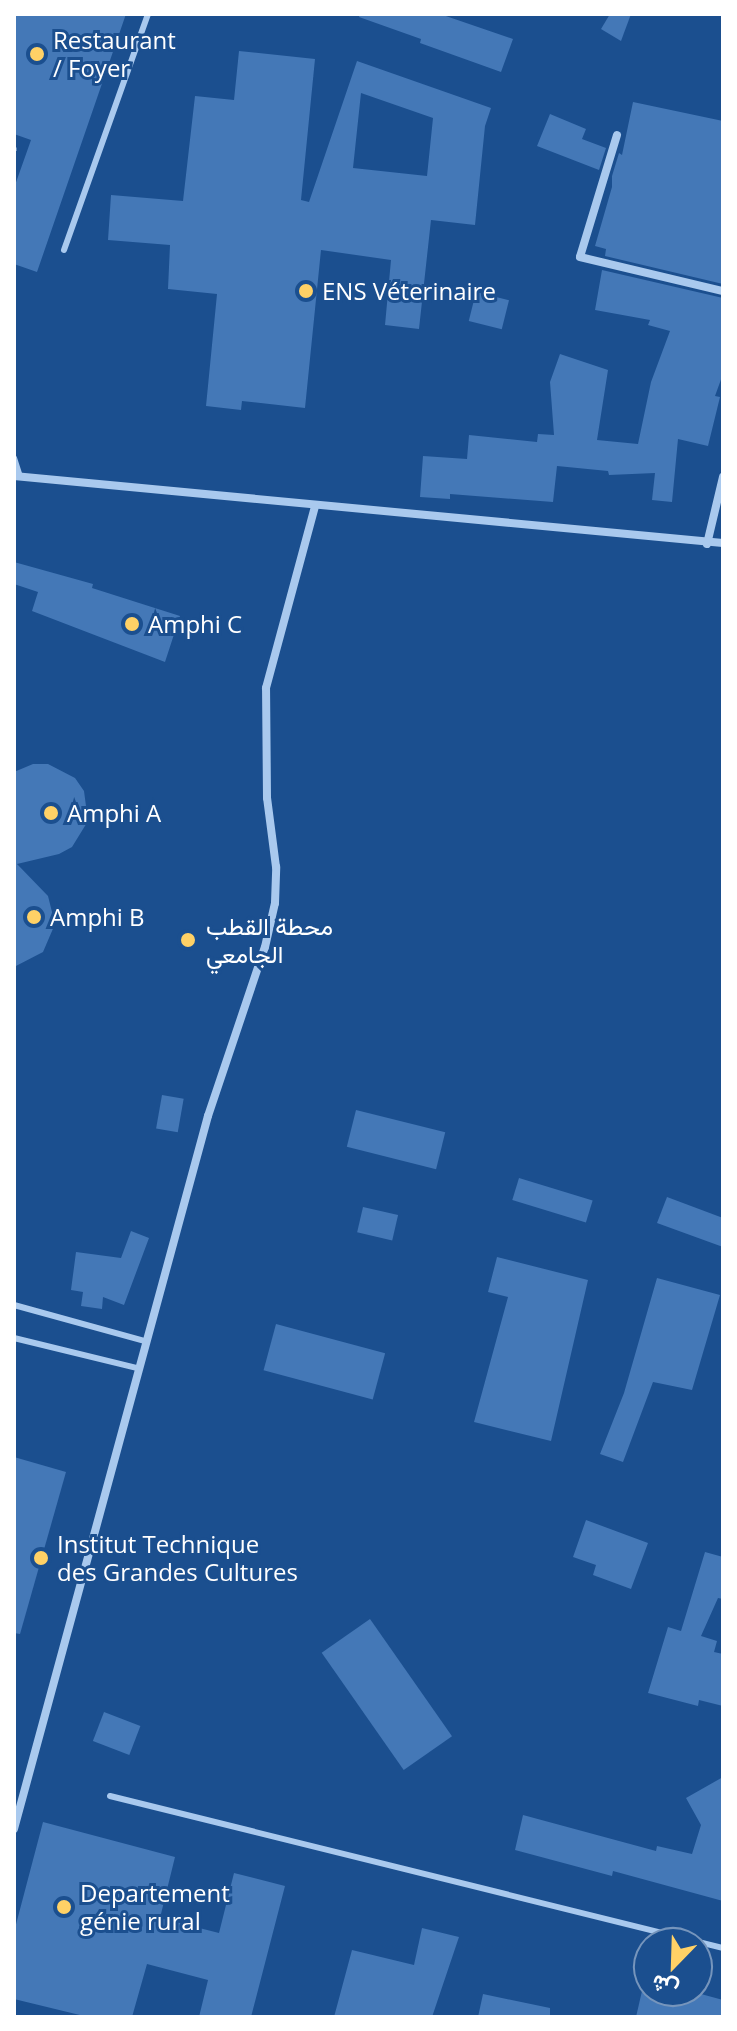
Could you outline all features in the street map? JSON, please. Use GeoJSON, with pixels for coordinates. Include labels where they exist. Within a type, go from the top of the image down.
{"type":"FeatureCollection","features":[{"type":"Feature","properties":{"kind":"street"},"geometry":{"type":"LineString","coordinates":[[617,135],[580,257],[723,291]]}},
{"type":"Feature","properties":{"kind":"street"},"geometry":{"type":"LineString","coordinates":[[17,476],[707,544],[723,543]]}},
{"type":"Feature","properties":{"kind":"street"},"geometry":{"type":"LineString","coordinates":[[707,544],[723,477]]}},
{"type":"Feature","properties":{"kind":"street"},"geometry":{"type":"LineString","coordinates":[[14,1829],[208,1116],[265,947],[275,903],[276,867],[265,761],[266,688],[315,506]]}},
{"type":"Feature","properties":{"kind":"lane"},"geometry":{"type":"LineString","coordinates":[[64,250],[148,14]]}},
{"type":"Feature","properties":{"kind":"lane"},"geometry":{"type":"LineString","coordinates":[[14,458],[17,476]]}},
{"type":"Feature","properties":{"kind":"lane"},"geometry":{"type":"LineString","coordinates":[[14,1305],[145,1341]]}},
{"type":"Feature","properties":{"kind":"lane"},"geometry":{"type":"LineString","coordinates":[[14,1338],[137,1368]]}},
{"type":"Feature","properties":{"kind":"lane"},"geometry":{"type":"LineString","coordinates":[[110,1796],[723,1948]]}},
{"type":"Feature","properties":{"kind":"building"},"geometry":{"type":"Polygon","coordinates":[[[14,14],[126,14],[37,272],[14,264],[14,188],[31,140],[14,134],[14,14]]]}},
{"type":"Feature","properties":{"kind":"building"},"geometry":{"type":"Polygon","coordinates":[[[360,14],[440,14],[513,39],[501,72],[420,43],[421,39],[359,17],[360,14]]]}},
{"type":"Feature","properties":{"kind":"building"},"geometry":{"type":"Polygon","coordinates":[[[610,14],[631,14],[621,41],[601,29],[610,14]]]}},
{"type":"Feature","properties":{"kind":"building"},"geometry":{"type":"Polygon","coordinates":[[[239,51],[315,59],[301,200],[309,202],[357,61],[491,108],[485,126],[475,225],[431,220],[419,329],[385,325],[391,260],[321,250],[305,408],[242,401],[241,410],[206,406],[217,294],[168,289],[170,245],[108,240],[111,195],[183,201],[195,96],[234,100],[239,51]],[[361,93],[353,168],[427,176],[433,118],[361,93]]]}},
{"type":"Feature","properties":{"kind":"building"},"geometry":{"type":"Polygon","coordinates":[[[633,102],[723,121],[723,284],[605,256],[606,249],[595,246],[612,187],[612,176],[619,153],[622,155],[633,102]]]}},
{"type":"Feature","properties":{"kind":"building"},"geometry":{"type":"Polygon","coordinates":[[[550,114],[586,129],[582,139],[606,148],[599,170],[537,146],[550,114]]]}},
{"type":"Feature","properties":{"kind":"building"},"geometry":{"type":"Polygon","coordinates":[[[602,270],[723,298],[723,374],[715,396],[720,397],[708,446],[678,439],[672,502],[652,500],[655,473],[609,475],[608,471],[557,466],[553,502],[450,494],[450,499],[420,497],[423,456],[467,459],[469,435],[537,442],[538,434],[554,435],[550,382],[560,354],[608,370],[597,440],[638,444],[651,382],[670,331],[648,325],[650,320],[595,310],[602,270]]]}},
{"type":"Feature","properties":{"kind":"building"},"geometry":{"type":"Polygon","coordinates":[[[476,292],[509,300],[502,329],[469,321],[476,292]]]}},
{"type":"Feature","properties":{"kind":"building"},"geometry":{"type":"Polygon","coordinates":[[[14,562],[93,584],[92,588],[180,616],[165,662],[32,611],[38,592],[14,584],[14,562]]]}},
{"type":"Feature","properties":{"kind":"building","name":"Amphi A"},"geometry":{"type":"Polygon","coordinates":[[[33,764],[48,764],[75,778],[84,791],[88,821],[72,847],[59,854],[17,864],[48,896],[55,924],[43,952],[14,967],[14,772],[33,764]]]}},
{"type":"Feature","properties":{"kind":"building"},"geometry":{"type":"Polygon","coordinates":[[[162,1095],[184,1099],[178,1132],[156,1128],[162,1095]]]}},
{"type":"Feature","properties":{"kind":"building"},"geometry":{"type":"Polygon","coordinates":[[[356,1110],[445,1132],[436,1169],[347,1147],[356,1110]]]}},
{"type":"Feature","properties":{"kind":"building"},"geometry":{"type":"Polygon","coordinates":[[[519,1178],[593,1201],[586,1223],[512,1200],[519,1178]]]}},
{"type":"Feature","properties":{"kind":"building"},"geometry":{"type":"Polygon","coordinates":[[[667,1197],[723,1218],[723,1247],[657,1223],[667,1197]]]}},
{"type":"Feature","properties":{"kind":"building"},"geometry":{"type":"Polygon","coordinates":[[[363,1207],[398,1215],[392,1240],[357,1232],[363,1207]]]}},
{"type":"Feature","properties":{"kind":"building"},"geometry":{"type":"Polygon","coordinates":[[[131,1231],[149,1238],[124,1305],[103,1297],[102,1309],[81,1306],[83,1292],[71,1290],[76,1252],[121,1258],[131,1231]]]}},
{"type":"Feature","properties":{"kind":"building"},"geometry":{"type":"Polygon","coordinates":[[[497,1257],[588,1280],[551,1441],[474,1422],[508,1297],[488,1292],[497,1257]]]}},
{"type":"Feature","properties":{"kind":"building"},"geometry":{"type":"Polygon","coordinates":[[[657,1278],[720,1295],[692,1390],[653,1382],[623,1462],[600,1454],[624,1393],[657,1278]]]}},
{"type":"Feature","properties":{"kind":"building"},"geometry":{"type":"Polygon","coordinates":[[[276,1324],[385,1353],[373,1400],[264,1370],[276,1324]]]}},
{"type":"Feature","properties":{"kind":"building"},"geometry":{"type":"Polygon","coordinates":[[[14,1457],[66,1472],[20,1634],[14,1633],[14,1457]]]}},
{"type":"Feature","properties":{"kind":"building"},"geometry":{"type":"Polygon","coordinates":[[[586,1520],[648,1543],[631,1589],[593,1575],[596,1565],[573,1557],[586,1520]]]}},
{"type":"Feature","properties":{"kind":"building"},"geometry":{"type":"Polygon","coordinates":[[[705,1552],[723,1557],[723,1599],[718,1598],[701,1636],[717,1641],[714,1652],[723,1654],[723,1706],[699,1700],[698,1706],[648,1693],[668,1627],[681,1631],[705,1552]]]}},
{"type":"Feature","properties":{"kind":"building"},"geometry":{"type":"Polygon","coordinates":[[[370,1619],[452,1736],[404,1770],[322,1653],[370,1619]]]}},
{"type":"Feature","properties":{"kind":"building"},"geometry":{"type":"Polygon","coordinates":[[[104,1712],[140,1726],[129,1755],[93,1741],[104,1712]]]}},
{"type":"Feature","properties":{"kind":"building"},"geometry":{"type":"Polygon","coordinates":[[[723,1777],[723,1901],[613,1871],[612,1876],[515,1850],[523,1815],[656,1851],[657,1846],[692,1854],[701,1825],[686,1798],[723,1777]]]}},
{"type":"Feature","properties":{"kind":"building"},"geometry":{"type":"Polygon","coordinates":[[[43,1822],[175,1857],[160,1918],[219,1933],[234,1873],[285,1886],[251,2017],[199,2017],[208,1980],[147,1964],[132,2017],[88,2017],[14,1999],[14,1932],[43,1822]]]}},
{"type":"Feature","properties":{"kind":"building"},"geometry":{"type":"Polygon","coordinates":[[[422,1928],[459,1937],[432,2017],[334,2017],[352,1950],[414,1965],[422,1928]]]}},
{"type":"Feature","properties":{"kind":"building"},"geometry":{"type":"Polygon","coordinates":[[[483,1994],[550,2008],[550,2017],[478,2017],[483,1994]]]}},
{"type":"Feature","properties":{"kind":"building"},"geometry":{"type":"Polygon","coordinates":[[[713,1997],[723,2000],[723,2017],[636,2017],[638,2007],[713,2007],[713,1997]]]}},
{"type":"Feature","properties":{"kind":"place","name":"Restaurant / Foyer"},"geometry":{"type":"Point","coordinates":[37,54]}},
{"type":"Feature","properties":{"kind":"place","name":"ENS Véterinaire"},"geometry":{"type":"Point","coordinates":[306,291]}},
{"type":"Feature","properties":{"kind":"place","name":"Amphi C"},"geometry":{"type":"Point","coordinates":[132,624]}},
{"type":"Feature","properties":{"kind":"place","name":"Amphi A"},"geometry":{"type":"Point","coordinates":[51,813]}},
{"type":"Feature","properties":{"kind":"place","name":"Amphi B"},"geometry":{"type":"Point","coordinates":[34,917]}},
{"type":"Feature","properties":{"kind":"place","name":"محطة القطب الجامعي"},"geometry":{"type":"Point","coordinates":[188,940]}},
{"type":"Feature","properties":{"kind":"place","name":"Institut Technique des Grandes Cultures"},"geometry":{"type":"Point","coordinates":[41,1558]}},
{"type":"Feature","properties":{"kind":"place","name":"Departement génie rural"},"geometry":{"type":"Point","coordinates":[64,1907]}}]}
